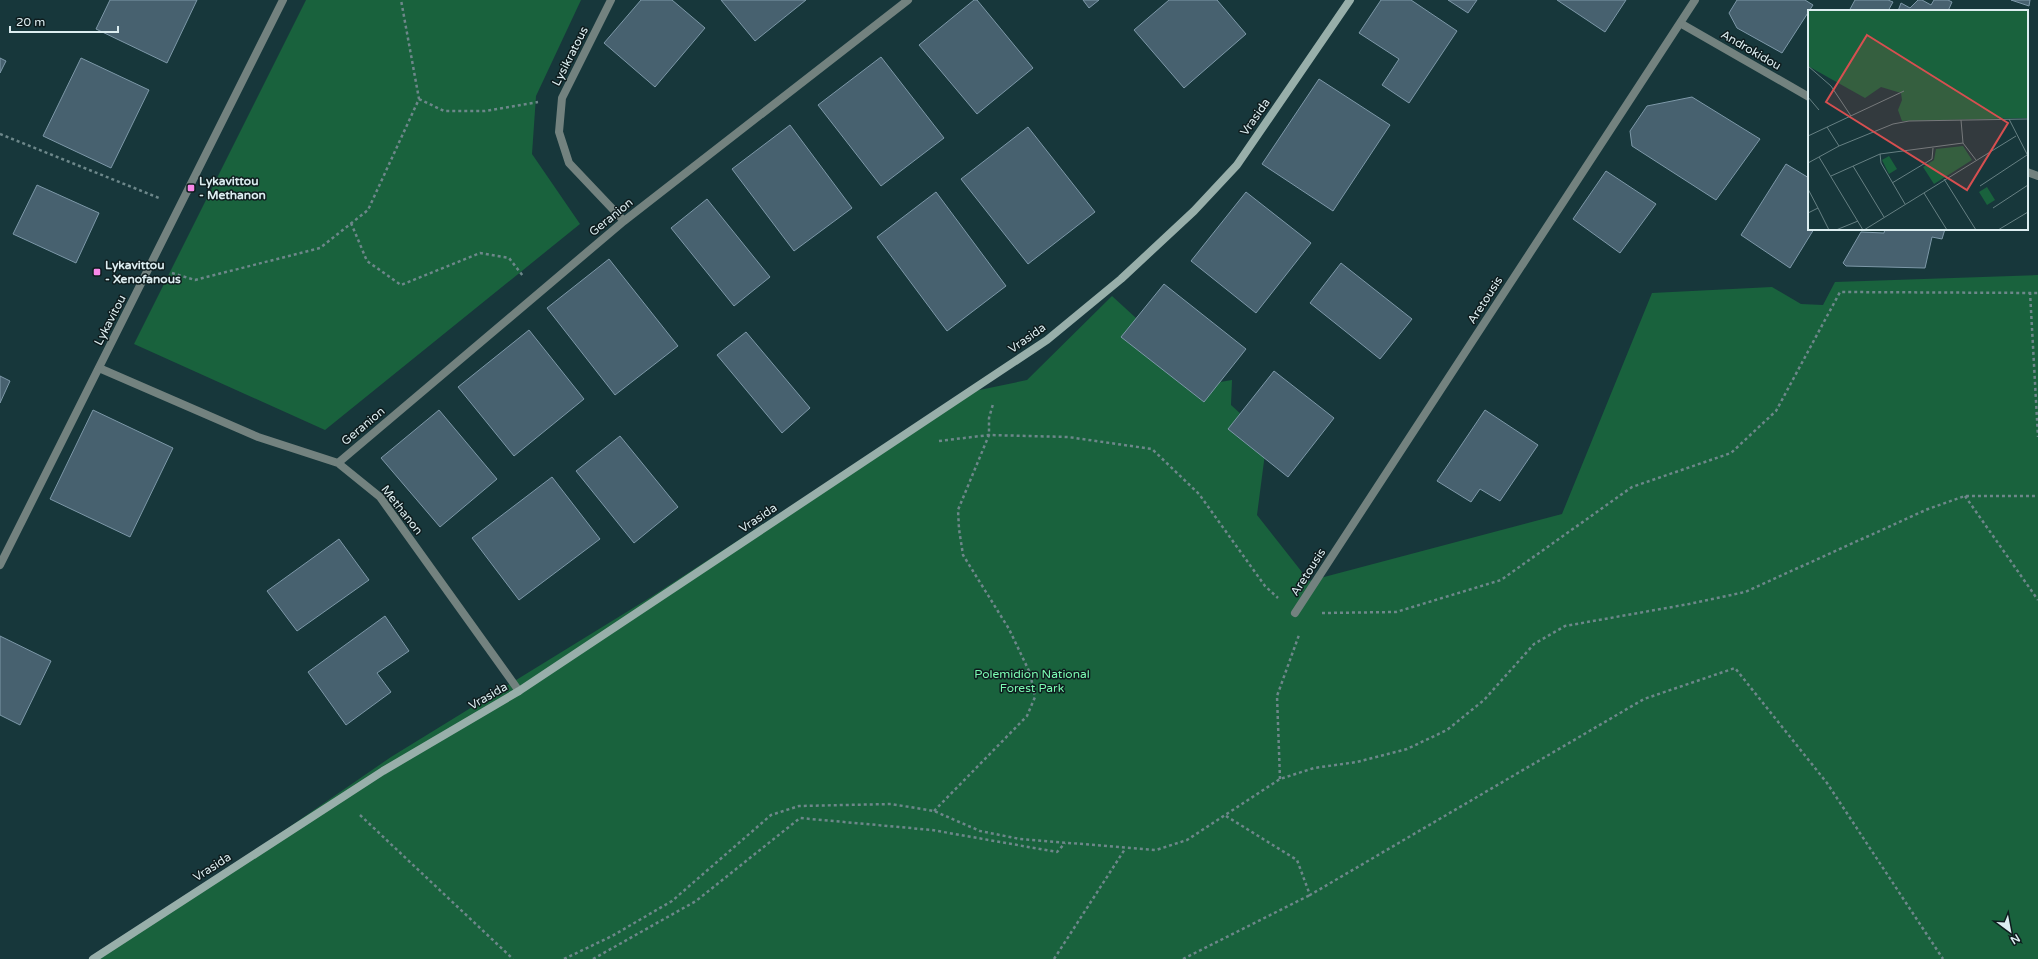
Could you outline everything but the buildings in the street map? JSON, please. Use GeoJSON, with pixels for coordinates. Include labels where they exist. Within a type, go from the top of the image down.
{"type":"FeatureCollection","features":[{"type":"Feature","properties":{"kind":"street","name":"Lykavitou"},"geometry":{"type":"LineString","coordinates":[[0,565],[283,0]]}},
{"type":"Feature","properties":{"kind":"street","name":"Lysikratous"},"geometry":{"type":"LineString","coordinates":[[611,0],[562,98],[559,132],[569,163],[624,221]]}},
{"type":"Feature","properties":{"kind":"street","name":"Geranion"},"geometry":{"type":"LineString","coordinates":[[338,462],[624,221],[908,0]]}},
{"type":"Feature","properties":{"kind":"street","name":"Vrasida"},"geometry":{"type":"LineString","coordinates":[[93,959],[383,771],[519,691],[1047,340],[1121,279],[1194,211],[1237,164],[1350,0]]}},
{"type":"Feature","properties":{"kind":"street","name":"Aretousis"},"geometry":{"type":"LineString","coordinates":[[1295,613],[1695,0]]}},
{"type":"Feature","properties":{"kind":"street","name":"Androkidou"},"geometry":{"type":"LineString","coordinates":[[1680,23],[1808,96]]}},
{"type":"Feature","properties":{"kind":"street"},"geometry":{"type":"LineString","coordinates":[[2028,172],[2038,176]]}},
{"type":"Feature","properties":{"kind":"street","name":"Methanon"},"geometry":{"type":"LineString","coordinates":[[99,368],[258,437],[338,462],[380,497],[519,691]]}},
{"type":"Feature","properties":{"kind":"path"},"geometry":{"type":"LineString","coordinates":[[150,266],[195,280],[320,248],[368,210],[419,99],[401,0]]}},
{"type":"Feature","properties":{"kind":"path"},"geometry":{"type":"LineString","coordinates":[[419,99],[444,111],[485,112],[562,98]]}},
{"type":"Feature","properties":{"kind":"path"},"geometry":{"type":"LineString","coordinates":[[0,134],[180,206]]}},
{"type":"Feature","properties":{"kind":"path"},"geometry":{"type":"LineString","coordinates":[[351,224],[367,260],[401,285],[480,253],[509,258],[538,294]]}},
{"type":"Feature","properties":{"kind":"path"},"geometry":{"type":"LineString","coordinates":[[1295,613],[1396,612],[1501,580],[1632,487],[1731,453],[1776,411],[1840,292],[2038,293]]}},
{"type":"Feature","properties":{"kind":"path"},"geometry":{"type":"LineString","coordinates":[[2030,292],[2038,436]]}},
{"type":"Feature","properties":{"kind":"path"},"geometry":{"type":"LineString","coordinates":[[934,811],[1027,716],[1035,698],[1030,673],[1009,629],[963,555],[958,510],[989,435]]}},
{"type":"Feature","properties":{"kind":"path"},"geometry":{"type":"LineString","coordinates":[[936,441],[989,435],[1068,437],[1152,448],[1200,494],[1265,586],[1295,613],[1300,632],[1277,696],[1280,779]]}},
{"type":"Feature","properties":{"kind":"path"},"geometry":{"type":"LineString","coordinates":[[564,959],[612,936],[672,901],[771,815],[799,806],[891,804],[934,811],[980,831],[1020,839],[1156,850],[1187,840],[1226,816],[1280,779],[1314,768],[1357,762],[1407,749],[1447,730],[1484,700],[1534,644],[1565,626],[1689,604],[1745,592],[1928,509],[1965,496],[2038,496]]}},
{"type":"Feature","properties":{"kind":"path"},"geometry":{"type":"LineString","coordinates":[[1965,496],[2038,600]]}},
{"type":"Feature","properties":{"kind":"path"},"geometry":{"type":"LineString","coordinates":[[1183,959],[1310,896],[1644,699],[1735,668],[1827,783],[1943,959]]}},
{"type":"Feature","properties":{"kind":"path"},"geometry":{"type":"LineString","coordinates":[[357,812],[513,959]]}},
{"type":"Feature","properties":{"kind":"path"},"geometry":{"type":"LineString","coordinates":[[1226,816],[1298,860],[1310,896]]}},
{"type":"Feature","properties":{"kind":"path"},"geometry":{"type":"LineString","coordinates":[[593,959],[696,901],[800,818],[932,830],[1057,852],[1065,843]]}},
{"type":"Feature","properties":{"kind":"path"},"geometry":{"type":"LineString","coordinates":[[1054,959],[1125,848]]}},
{"type":"Feature","properties":{"kind":"green space"},"geometry":{"type":"Polygon","coordinates":[[[306,0],[581,0],[536,96],[532,154],[580,224],[325,430],[134,344],[306,0]]]}},
{"type":"Feature","properties":{"kind":"green space","name":"Polemidion National Forest Park"},"geometry":{"type":"Polygon","coordinates":[[[2038,275],[2038,959],[97,959],[391,757],[651,597],[965,393],[1027,380],[1112,296],[1208,384],[1232,380],[1231,405],[1267,438],[1257,515],[1309,581],[1562,514],[1652,293],[1772,287],[1801,304],[1823,305],[1835,282],[2038,275]]]}},
{"type":"Feature","properties":{"kind":"place","name":"Lykavittou - Methanon"},"geometry":{"type":"Point","coordinates":[191,188]}},
{"type":"Feature","properties":{"kind":"place","name":"Lykavittou - Xenofanous"},"geometry":{"type":"Point","coordinates":[97,272]}}]}
